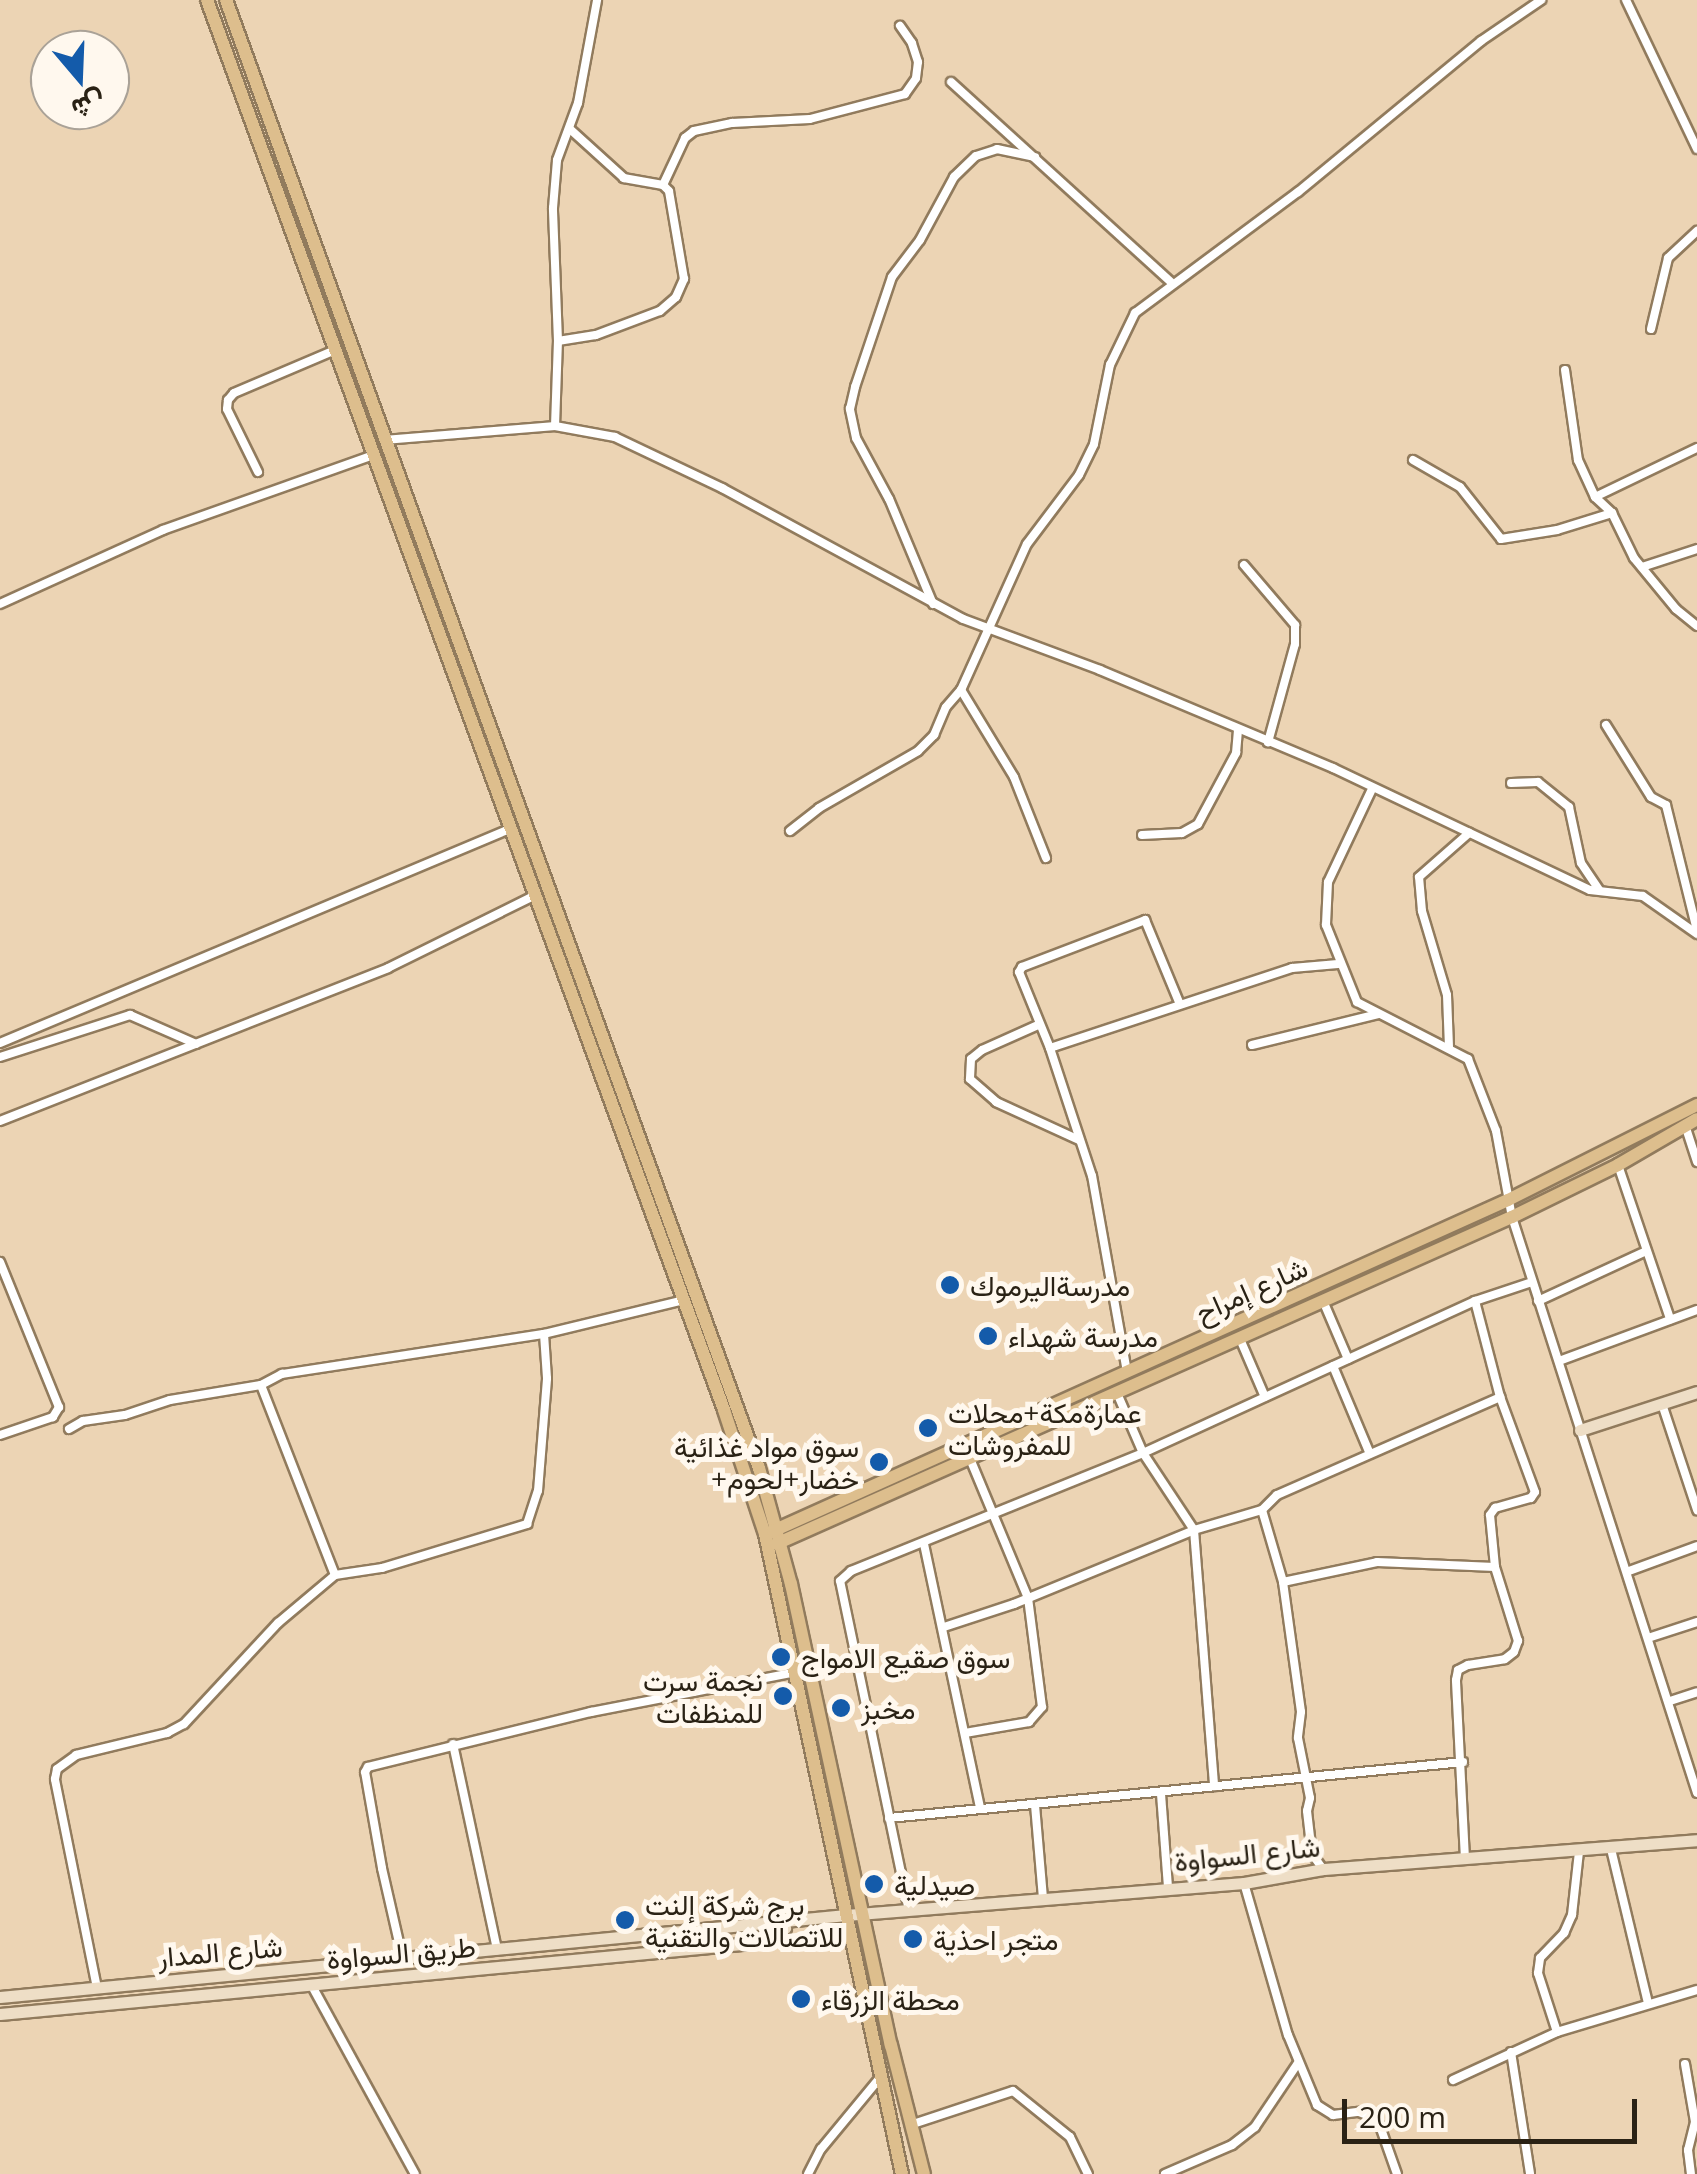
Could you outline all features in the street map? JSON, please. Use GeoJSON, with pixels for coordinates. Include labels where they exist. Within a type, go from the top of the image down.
{"type":"FeatureCollection","features":[{"type":"Feature","properties":{"kind":"main road"},"geometry":{"type":"LineString","coordinates":[[207,0],[773,1538],[879,2079],[902,2174]]}},
{"type":"Feature","properties":{"kind":"main road"},"geometry":{"type":"LineString","coordinates":[[226,0],[699,1297],[773,1538],[924,2174]]}},
{"type":"Feature","properties":{"kind":"main road"},"geometry":{"type":"LineString","coordinates":[[340,367],[357,361]]}},
{"type":"Feature","properties":{"kind":"main road","name":"شارع إمراح"},"geometry":{"type":"LineString","coordinates":[[773,1538],[1508,1200],[1697,1104]]}},
{"type":"Feature","properties":{"kind":"main road","name":"شارع إمراح"},"geometry":{"type":"LineString","coordinates":[[773,1538],[970,1459],[1512,1218],[1618,1165],[1691,1122]]}},
{"type":"Feature","properties":{"kind":"street"},"geometry":{"type":"LineString","coordinates":[[554,426],[558,341],[553,208],[557,160],[570,129],[597,0]]}},
{"type":"Feature","properties":{"kind":"street"},"geometry":{"type":"LineString","coordinates":[[790,830],[818,808],[918,751],[934,735],[946,707],[961,690],[1028,544],[1078,475],[1094,444],[1110,364],[1134,313],[1298,192],[1411,96],[1541,0]]}},
{"type":"Feature","properties":{"kind":"street"},"geometry":{"type":"LineString","coordinates":[[1626,0],[1697,149]]}},
{"type":"Feature","properties":{"kind":"street"},"geometry":{"type":"LineString","coordinates":[[663,184],[686,138],[694,131],[732,123],[810,119],[906,94],[916,78],[918,62],[912,43],[900,26]]}},
{"type":"Feature","properties":{"kind":"street"},"geometry":{"type":"LineString","coordinates":[[951,82],[1171,282]]}},
{"type":"Feature","properties":{"kind":"street"},"geometry":{"type":"LineString","coordinates":[[558,341],[631,323],[676,297],[684,268],[674,202],[663,184],[624,178],[570,129]]}},
{"type":"Feature","properties":{"kind":"street"},"geometry":{"type":"LineString","coordinates":[[933,604],[889,499],[856,438],[850,409],[855,387],[892,276],[920,240],[954,178],[976,156],[997,149],[1035,157]]}},
{"type":"Feature","properties":{"kind":"street"},"geometry":{"type":"LineString","coordinates":[[1651,329],[1668,258],[1697,231]]}},
{"type":"Feature","properties":{"kind":"street"},"geometry":{"type":"LineString","coordinates":[[258,472],[227,409],[228,400],[234,392],[333,351]]}},
{"type":"Feature","properties":{"kind":"street"},"geometry":{"type":"LineString","coordinates":[[1565,370],[1578,460],[1595,496],[1612,513],[1642,567],[1676,609],[1697,626]]}},
{"type":"Feature","properties":{"kind":"street"},"geometry":{"type":"LineString","coordinates":[[384,440],[554,426],[615,437],[722,488],[933,604],[1268,742],[1602,894],[1643,896],[1697,932]]}},
{"type":"Feature","properties":{"kind":"street"},"geometry":{"type":"LineString","coordinates":[[1595,496],[1697,448]]}},
{"type":"Feature","properties":{"kind":"street"},"geometry":{"type":"LineString","coordinates":[[0,604],[164,530],[372,456]]}},
{"type":"Feature","properties":{"kind":"street"},"geometry":{"type":"LineString","coordinates":[[1414,460],[1460,487],[1501,540],[1557,530],[1612,513]]}},
{"type":"Feature","properties":{"kind":"street"},"geometry":{"type":"LineString","coordinates":[[1642,567],[1697,549]]}},
{"type":"Feature","properties":{"kind":"street"},"geometry":{"type":"LineString","coordinates":[[1244,564],[1259,587],[1287,612],[1296,632],[1268,742]]}},
{"type":"Feature","properties":{"kind":"street"},"geometry":{"type":"LineString","coordinates":[[961,690],[1014,777],[1046,858]]}},
{"type":"Feature","properties":{"kind":"street"},"geometry":{"type":"LineString","coordinates":[[1606,724],[1651,797],[1666,805],[1697,932]]}},
{"type":"Feature","properties":{"kind":"street"},"geometry":{"type":"LineString","coordinates":[[1142,835],[1182,833],[1198,824],[1236,753],[1238,730]]}},
{"type":"Feature","properties":{"kind":"street"},"geometry":{"type":"LineString","coordinates":[[1511,783],[1538,782],[1569,807],[1581,863],[1602,894]]}},
{"type":"Feature","properties":{"kind":"street"},"geometry":{"type":"LineString","coordinates":[[1372,790],[1341,849],[1324,904],[1326,926],[1338,964],[1357,1002],[1468,1058],[1496,1131],[1512,1218],[1697,1794]]}},
{"type":"Feature","properties":{"kind":"street"},"geometry":{"type":"LineString","coordinates":[[0,1042],[525,824]]}},
{"type":"Feature","properties":{"kind":"street"},"geometry":{"type":"LineString","coordinates":[[1450,1046],[1447,995],[1422,911],[1419,877],[1469,833]]}},
{"type":"Feature","properties":{"kind":"street"},"geometry":{"type":"LineString","coordinates":[[0,1121],[388,968],[550,890]]}},
{"type":"Feature","properties":{"kind":"street"},"geometry":{"type":"LineString","coordinates":[[1127,1372],[1099,1207],[1050,1048],[1020,980],[1022,967],[1140,920],[1148,924],[1179,1002]]}},
{"type":"Feature","properties":{"kind":"street"},"geometry":{"type":"LineString","coordinates":[[1050,1048],[1179,1002],[1292,968],[1338,964]]}},
{"type":"Feature","properties":{"kind":"street"},"geometry":{"type":"LineString","coordinates":[[1252,1045],[1378,1014]]}},
{"type":"Feature","properties":{"kind":"street"},"geometry":{"type":"LineString","coordinates":[[0,1057],[130,1015],[196,1044]]}},
{"type":"Feature","properties":{"kind":"street"},"geometry":{"type":"LineString","coordinates":[[1038,1025],[982,1050],[971,1059],[970,1079],[996,1102],[1080,1140]]}},
{"type":"Feature","properties":{"kind":"street"},"geometry":{"type":"LineString","coordinates":[[1691,1122],[1697,1162]]}},
{"type":"Feature","properties":{"kind":"street"},"geometry":{"type":"LineString","coordinates":[[1618,1165],[1670,1319]]}},
{"type":"Feature","properties":{"kind":"street"},"geometry":{"type":"LineString","coordinates":[[1538,1301],[1646,1251]]}},
{"type":"Feature","properties":{"kind":"street"},"geometry":{"type":"LineString","coordinates":[[0,1262],[59,1408],[53,1417],[0,1435]]}},
{"type":"Feature","properties":{"kind":"street"},"geometry":{"type":"LineString","coordinates":[[909,1911],[840,1582],[852,1571],[1143,1452],[1475,1302],[1532,1282]]}},
{"type":"Feature","properties":{"kind":"street"},"geometry":{"type":"LineString","coordinates":[[68,1430],[83,1420],[125,1415],[170,1400],[262,1385],[282,1374],[544,1334],[699,1297]]}},
{"type":"Feature","properties":{"kind":"street"},"geometry":{"type":"LineString","coordinates":[[1324,1302],[1348,1359]]}},
{"type":"Feature","properties":{"kind":"street"},"geometry":{"type":"LineString","coordinates":[[1465,1859],[1458,1670],[1514,1652],[1518,1641],[1495,1567],[1492,1511],[1535,1492],[1500,1397],[1475,1302]]}},
{"type":"Feature","properties":{"kind":"street"},"geometry":{"type":"LineString","coordinates":[[1559,1361],[1697,1310]]}},
{"type":"Feature","properties":{"kind":"street"},"geometry":{"type":"LineString","coordinates":[[97,1988],[54,1780],[57,1769],[76,1755],[167,1733],[184,1724],[278,1623],[335,1576],[382,1568],[527,1524],[538,1491],[547,1378],[544,1334]]}},
{"type":"Feature","properties":{"kind":"street"},"geometry":{"type":"LineString","coordinates":[[1240,1339],[1265,1397]]}},
{"type":"Feature","properties":{"kind":"street"},"geometry":{"type":"LineString","coordinates":[[1334,1366],[1370,1454]]}},
{"type":"Feature","properties":{"kind":"street"},"geometry":{"type":"LineString","coordinates":[[262,1385],[335,1576]]}},
{"type":"Feature","properties":{"kind":"street"},"geometry":{"type":"LineString","coordinates":[[1580,1430],[1697,1392]]}},
{"type":"Feature","properties":{"kind":"street"},"geometry":{"type":"LineString","coordinates":[[1117,1393],[1143,1452],[1194,1530],[1214,1786]]}},
{"type":"Feature","properties":{"kind":"street"},"geometry":{"type":"LineString","coordinates":[[944,1627],[1028,1598],[1194,1530],[1262,1510],[1276,1495],[1500,1397]]}},
{"type":"Feature","properties":{"kind":"street"},"geometry":{"type":"LineString","coordinates":[[1662,1404],[1697,1510]]}},
{"type":"Feature","properties":{"kind":"street"},"geometry":{"type":"LineString","coordinates":[[965,1733],[1028,1722],[1042,1706],[1028,1598],[970,1459]]}},
{"type":"Feature","properties":{"kind":"street"},"geometry":{"type":"LineString","coordinates":[[1262,1510],[1283,1582],[1312,1854],[1323,1870]]}},
{"type":"Feature","properties":{"kind":"street"},"geometry":{"type":"LineString","coordinates":[[924,1544],[980,1808]]}},
{"type":"Feature","properties":{"kind":"street"},"geometry":{"type":"LineString","coordinates":[[1628,1571],[1697,1546]]}},
{"type":"Feature","properties":{"kind":"street"},"geometry":{"type":"LineString","coordinates":[[1283,1582],[1376,1562],[1495,1567]]}},
{"type":"Feature","properties":{"kind":"street"},"geometry":{"type":"LineString","coordinates":[[1648,1638],[1697,1622]]}},
{"type":"Feature","properties":{"kind":"street"},"geometry":{"type":"LineString","coordinates":[[403,1960],[365,1772],[368,1767],[453,1744],[797,1672]]}},
{"type":"Feature","properties":{"kind":"street"},"geometry":{"type":"LineString","coordinates":[[1670,1701],[1697,1692]]}},
{"type":"Feature","properties":{"kind":"street"},"geometry":{"type":"LineString","coordinates":[[453,1744],[497,1951]]}},
{"type":"Feature","properties":{"kind":"street"},"geometry":{"type":"LineString","coordinates":[[889,1818],[1463,1762]]}},
{"type":"Feature","properties":{"kind":"street"},"geometry":{"type":"LineString","coordinates":[[1161,1794],[1168,1888]]}},
{"type":"Feature","properties":{"kind":"street"},"geometry":{"type":"LineString","coordinates":[[1036,1804],[1042,1898]]}},
{"type":"Feature","properties":{"kind":"street","name":"شارع السواوة"},"geometry":{"type":"LineString","coordinates":[[803,1921],[1244,1883],[1323,1870],[1697,1840]]}},
{"type":"Feature","properties":{"kind":"street"},"geometry":{"type":"LineString","coordinates":[[1611,1849],[1648,2003]]}},
{"type":"Feature","properties":{"kind":"street"},"geometry":{"type":"LineString","coordinates":[[1557,2032],[1538,1973],[1540,1958],[1564,1932],[1572,1914],[1579,1852]]}},
{"type":"Feature","properties":{"kind":"street"},"geometry":{"type":"LineString","coordinates":[[1244,1883],[1298,2064],[1317,2105],[1326,2113],[1360,2112],[1376,2121],[1397,2174]]}},
{"type":"Feature","properties":{"kind":"street","name":"شارع المدار"},"geometry":{"type":"LineString","coordinates":[[0,1997],[803,1921]]}},
{"type":"Feature","properties":{"kind":"street","name":"طريق السواوة"},"geometry":{"type":"LineString","coordinates":[[0,2014],[742,1944],[803,1921]]}},
{"type":"Feature","properties":{"kind":"street"},"geometry":{"type":"LineString","coordinates":[[312,1986],[415,2174]]}},
{"type":"Feature","properties":{"kind":"street"},"geometry":{"type":"LineString","coordinates":[[1453,2080],[1557,2032],[1697,1990]]}},
{"type":"Feature","properties":{"kind":"street"},"geometry":{"type":"LineString","coordinates":[[1510,2052],[1530,2174]]}},
{"type":"Feature","properties":{"kind":"street"},"geometry":{"type":"LineString","coordinates":[[1165,2174],[1200,2162],[1255,2126],[1298,2064]]}},
{"type":"Feature","properties":{"kind":"street"},"geometry":{"type":"LineString","coordinates":[[1685,2064],[1695,2122],[1688,2150],[1691,2174]]}},
{"type":"Feature","properties":{"kind":"street"},"geometry":{"type":"LineString","coordinates":[[808,2174],[822,2149],[879,2079]]}},
{"type":"Feature","properties":{"kind":"street"},"geometry":{"type":"LineString","coordinates":[[910,2125],[1013,2091],[1070,2136],[1088,2174]]}},
{"type":"Feature","properties":{"kind":"street"},"geometry":{"type":"LineString","coordinates":[[1200,2162],[1202,2174]]}},
{"type":"Feature","properties":{"kind":"place","name":"مدرسةاليرموك"},"geometry":{"type":"Point","coordinates":[950,1285]}},
{"type":"Feature","properties":{"kind":"place","name":"مدرسة شهداء"},"geometry":{"type":"Point","coordinates":[988,1336]}},
{"type":"Feature","properties":{"kind":"place","name":"عمارةمكة+محلات للمفروشات"},"geometry":{"type":"Point","coordinates":[928,1428]}},
{"type":"Feature","properties":{"kind":"place","name":"سوق مواد غذائية +خضار+لحوم"},"geometry":{"type":"Point","coordinates":[879,1462]}},
{"type":"Feature","properties":{"kind":"place","name":"سوق صقيع الامواج"},"geometry":{"type":"Point","coordinates":[781,1657]}},
{"type":"Feature","properties":{"kind":"place","name":"نجمة سرت للمنظفات"},"geometry":{"type":"Point","coordinates":[783,1696]}},
{"type":"Feature","properties":{"kind":"place","name":"مخبز"},"geometry":{"type":"Point","coordinates":[841,1708]}},
{"type":"Feature","properties":{"kind":"place","name":"صيدلية"},"geometry":{"type":"Point","coordinates":[874,1884]}},
{"type":"Feature","properties":{"kind":"place","name":"برج شركة إلنت للاتصالات والتقنية"},"geometry":{"type":"Point","coordinates":[625,1920]}},
{"type":"Feature","properties":{"kind":"place","name":"متجر احذية"},"geometry":{"type":"Point","coordinates":[913,1939]}},
{"type":"Feature","properties":{"kind":"place","name":"محطة الزرقاء"},"geometry":{"type":"Point","coordinates":[801,1999]}}]}
